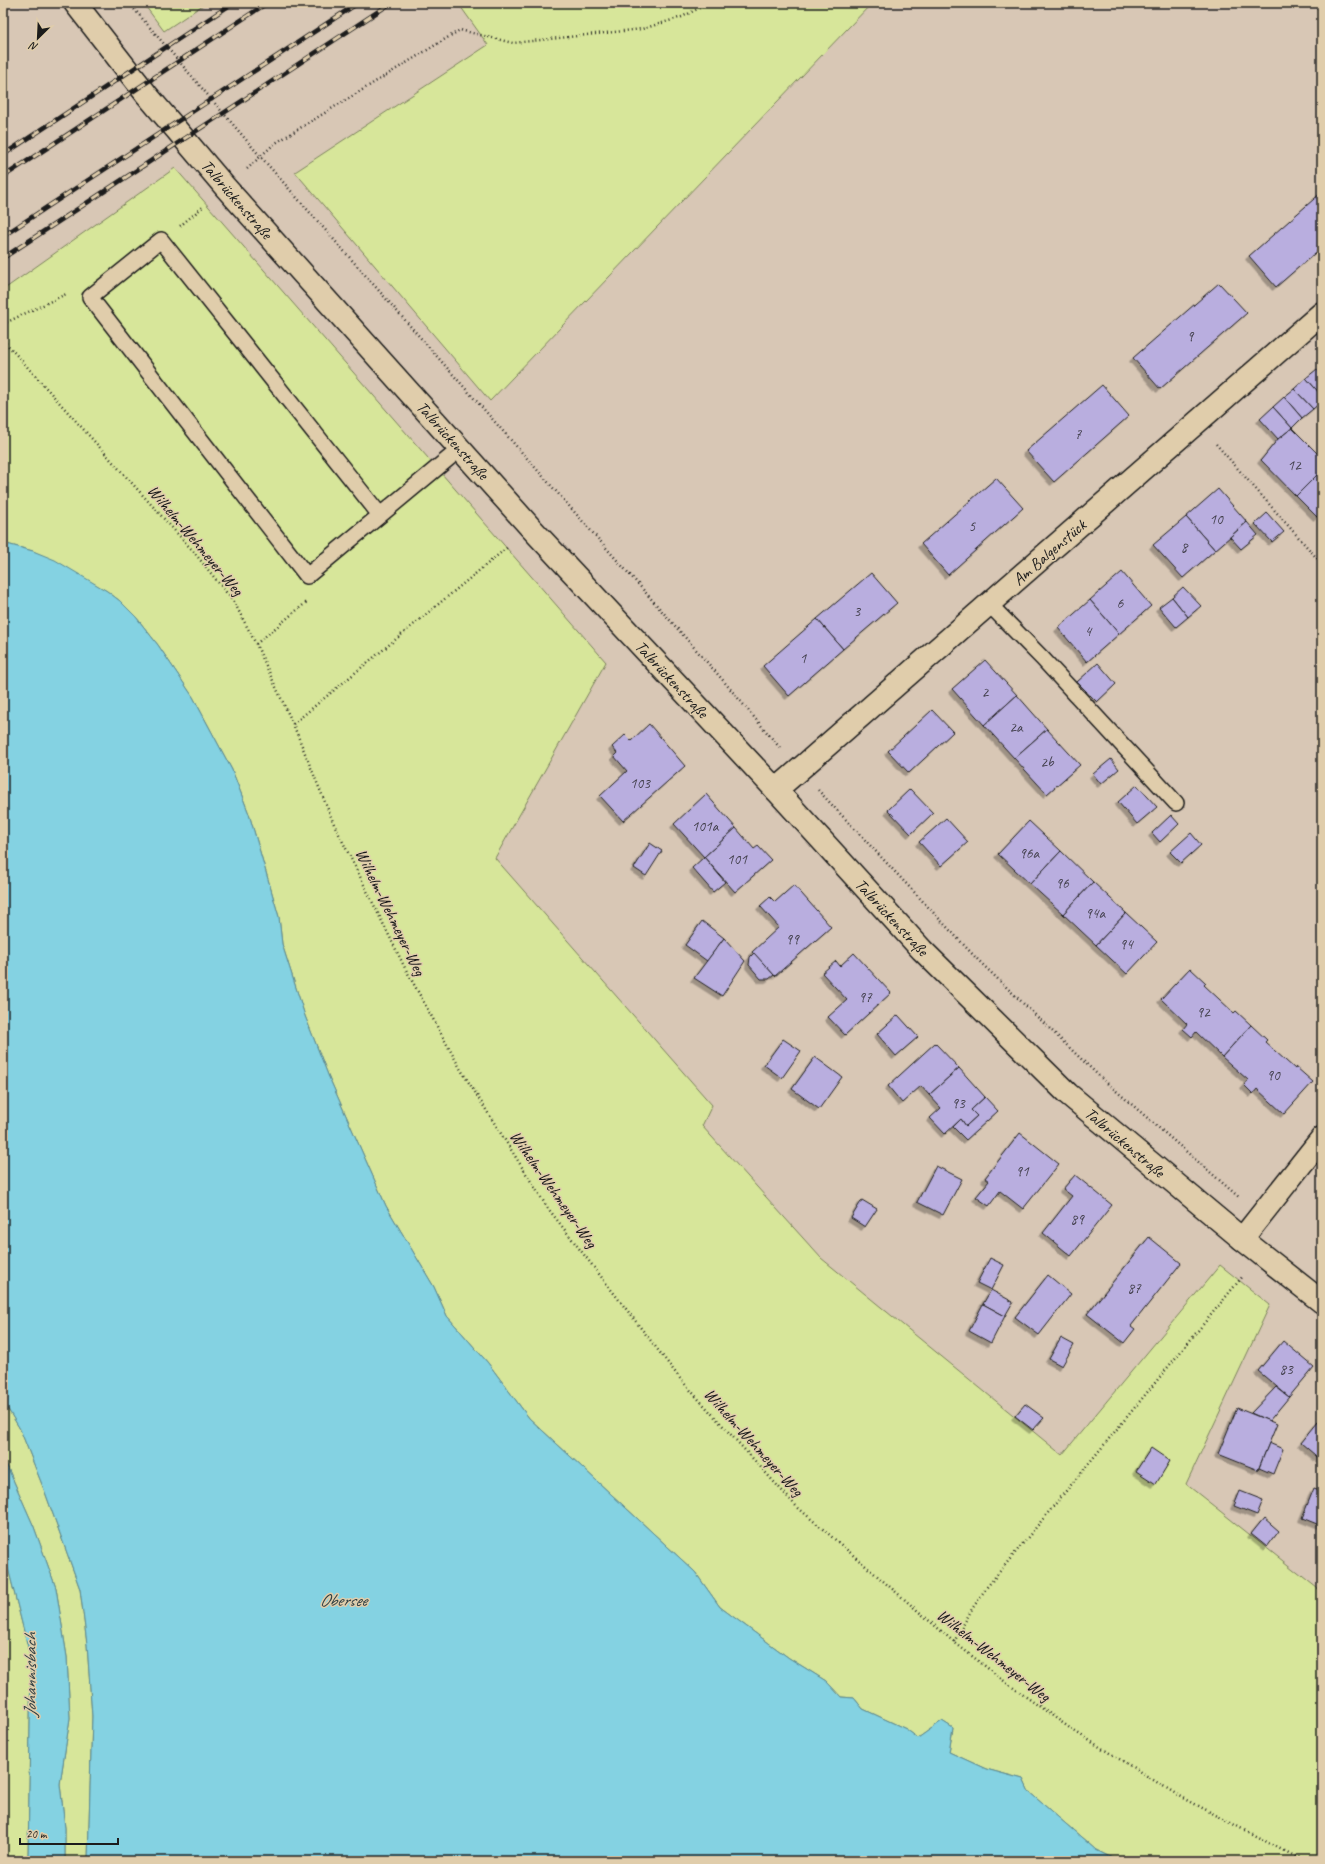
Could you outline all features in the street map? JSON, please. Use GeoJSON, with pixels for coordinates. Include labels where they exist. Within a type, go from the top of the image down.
{"type":"FeatureCollection","features":[{"type":"Feature","properties":{"kind":"main road","name":"Talbrückenstraße"},"geometry":{"type":"LineString","coordinates":[[75,3],[147,95],[226,188],[461,448],[531,528],[776,790],[922,950],[1068,1094],[1242,1239],[1322,1302]]}},
{"type":"Feature","properties":{"kind":"main road","name":"Am Balgenstück"},"geometry":{"type":"LineString","coordinates":[[776,790],[1322,313]]}},
{"type":"Feature","properties":{"kind":"main road"},"geometry":{"type":"LineString","coordinates":[[1242,1239],[1322,1138]]}},
{"type":"Feature","properties":{"kind":"lane"},"geometry":{"type":"LineString","coordinates":[[380,515],[161,240],[90,297],[307,576],[461,448]]}},
{"type":"Feature","properties":{"kind":"lane"},"geometry":{"type":"LineString","coordinates":[[989,604],[1042,658],[1176,803]]}},
{"type":"Feature","properties":{"kind":"path"},"geometry":{"type":"LineString","coordinates":[[129,3],[260,156],[721,678],[799,770],[978,960],[1100,1077],[1261,1215]]}},
{"type":"Feature","properties":{"kind":"path"},"geometry":{"type":"LineString","coordinates":[[260,156],[274,144],[460,30],[512,42],[642,29],[682,17],[709,3]]}},
{"type":"Feature","properties":{"kind":"path"},"geometry":{"type":"LineString","coordinates":[[3,324],[68,293],[90,297]]}},
{"type":"Feature","properties":{"kind":"path","name":"Wilhelm-Wehmeyer-Weg"},"geometry":{"type":"LineString","coordinates":[[3,340],[193,551],[234,602],[256,644],[293,724],[334,824],[405,968],[460,1070],[547,1207],[682,1381],[796,1506],[954,1642],[1008,1684],[1074,1731],[1176,1794],[1303,1861]]}},
{"type":"Feature","properties":{"kind":"path"},"geometry":{"type":"LineString","coordinates":[[1197,422],[1322,564]]}},
{"type":"Feature","properties":{"kind":"path"},"geometry":{"type":"LineString","coordinates":[[293,724],[531,528]]}},
{"type":"Feature","properties":{"kind":"path"},"geometry":{"type":"LineString","coordinates":[[256,644],[310,599],[307,576]]}},
{"type":"Feature","properties":{"kind":"path"},"geometry":{"type":"LineString","coordinates":[[954,1642],[972,1608],[987,1587],[1261,1254]]}},
{"type":"Feature","properties":{"kind":"green space"},"geometry":{"type":"Polygon","coordinates":[[[143,3],[206,3],[164,31],[143,3]]]}},
{"type":"Feature","properties":{"kind":"green space"},"geometry":{"type":"Polygon","coordinates":[[[458,3],[872,3],[490,401],[295,172],[488,45],[458,3]]]}},
{"type":"Feature","properties":{"kind":"green space"},"geometry":{"type":"Polygon","coordinates":[[[175,168],[606,662],[495,858],[712,1105],[702,1126],[821,1258],[1062,1455],[1220,1265],[1270,1305],[1186,1484],[1322,1592],[1322,1861],[1118,1861],[1096,1850],[1029,1792],[1023,1779],[986,1769],[949,1752],[953,1728],[942,1721],[918,1738],[906,1729],[863,1709],[854,1698],[841,1697],[826,1681],[789,1658],[720,1607],[695,1572],[529,1418],[488,1363],[447,1316],[434,1287],[386,1206],[328,1075],[305,1016],[282,944],[279,917],[249,814],[232,770],[193,697],[158,645],[136,617],[120,601],[107,591],[33,551],[3,543],[3,290],[175,168]]]}},
{"type":"Feature","properties":{"kind":"green space"},"geometry":{"type":"Polygon","coordinates":[[[3,1401],[20,1429],[45,1492],[80,1589],[87,1644],[92,1716],[88,1861],[65,1861],[65,1828],[60,1784],[70,1718],[67,1657],[56,1588],[34,1527],[3,1457],[3,1401]]]}},
{"type":"Feature","properties":{"kind":"green space"},"geometry":{"type":"Polygon","coordinates":[[[3,1548],[31,1659],[28,1861],[3,1861],[3,1548]]]}},
{"type":"Feature","properties":{"kind":"water","name":"Obersee"},"geometry":{"type":"Polygon","coordinates":[[[3,543],[33,551],[55,560],[107,591],[120,601],[136,617],[158,645],[193,697],[232,770],[249,814],[279,917],[282,944],[305,1016],[328,1075],[386,1206],[434,1287],[447,1316],[488,1363],[529,1418],[695,1572],[720,1607],[789,1658],[826,1681],[841,1697],[854,1698],[863,1709],[906,1729],[918,1738],[942,1721],[953,1728],[949,1752],[986,1769],[1023,1779],[1029,1792],[1096,1850],[1118,1861],[88,1861],[92,1716],[87,1644],[80,1589],[45,1492],[20,1429],[3,1401],[3,543]]]}},
{"type":"Feature","properties":{"kind":"water"},"geometry":{"type":"Polygon","coordinates":[[[3,1457],[34,1527],[56,1588],[67,1657],[70,1718],[60,1784],[65,1828],[65,1861],[28,1861],[31,1659],[3,1548],[3,1457]]]}},
{"type":"Feature","properties":{"kind":"building"},"geometry":{"type":"Polygon","coordinates":[[[1322,192],[1322,247],[1276,287],[1249,256],[1322,192]]]}},
{"type":"Feature","properties":{"kind":"building"},"geometry":{"type":"Polygon","coordinates":[[[1219,283],[1247,313],[1160,389],[1133,358],[1219,283]]]}},
{"type":"Feature","properties":{"kind":"building"},"geometry":{"type":"Polygon","coordinates":[[[1317,369],[1322,375],[1322,396],[1306,378],[1317,369]]]}},
{"type":"Feature","properties":{"kind":"building"},"geometry":{"type":"Polygon","coordinates":[[[1306,378],[1322,396],[1322,401],[1313,409],[1294,389],[1306,378]]]}},
{"type":"Feature","properties":{"kind":"building"},"geometry":{"type":"Polygon","coordinates":[[[1102,385],[1129,416],[1054,482],[1026,451],[1102,385]]]}},
{"type":"Feature","properties":{"kind":"building"},"geometry":{"type":"Polygon","coordinates":[[[1294,389],[1313,409],[1302,418],[1284,397],[1294,389]]]}},
{"type":"Feature","properties":{"kind":"building"},"geometry":{"type":"Polygon","coordinates":[[[1284,397],[1302,418],[1292,428],[1273,407],[1284,397]]]}},
{"type":"Feature","properties":{"kind":"building"},"geometry":{"type":"Polygon","coordinates":[[[1273,407],[1292,428],[1278,439],[1260,419],[1273,407]]]}},
{"type":"Feature","properties":{"kind":"building"},"geometry":{"type":"Polygon","coordinates":[[[1292,428],[1322,458],[1322,470],[1296,496],[1261,460],[1278,439],[1292,428]]]}},
{"type":"Feature","properties":{"kind":"building"},"geometry":{"type":"Polygon","coordinates":[[[1322,470],[1322,512],[1317,517],[1296,496],[1322,470]]]}},
{"type":"Feature","properties":{"kind":"building"},"geometry":{"type":"Polygon","coordinates":[[[996,478],[1023,508],[948,575],[921,544],[996,478]]]}},
{"type":"Feature","properties":{"kind":"building"},"geometry":{"type":"Polygon","coordinates":[[[1218,489],[1247,522],[1215,550],[1186,517],[1218,489]]]}},
{"type":"Feature","properties":{"kind":"building"},"geometry":{"type":"Polygon","coordinates":[[[1267,513],[1284,532],[1272,542],[1255,524],[1267,513]]]}},
{"type":"Feature","properties":{"kind":"building"},"geometry":{"type":"Polygon","coordinates":[[[1186,517],[1215,550],[1183,578],[1153,545],[1186,517]]]}},
{"type":"Feature","properties":{"kind":"building"},"geometry":{"type":"Polygon","coordinates":[[[1247,522],[1258,535],[1241,549],[1230,537],[1247,522]]]}},
{"type":"Feature","properties":{"kind":"building"},"geometry":{"type":"Polygon","coordinates":[[[1122,572],[1151,606],[1119,634],[1090,600],[1122,572]]]}},
{"type":"Feature","properties":{"kind":"building"},"geometry":{"type":"Polygon","coordinates":[[[871,573],[897,603],[843,649],[817,619],[871,573]]]}},
{"type":"Feature","properties":{"kind":"building"},"geometry":{"type":"Polygon","coordinates":[[[1183,587],[1201,606],[1188,617],[1172,597],[1183,587]]]}},
{"type":"Feature","properties":{"kind":"building"},"geometry":{"type":"Polygon","coordinates":[[[1172,597],[1188,617],[1176,627],[1159,607],[1172,597]]]}},
{"type":"Feature","properties":{"kind":"building"},"geometry":{"type":"Polygon","coordinates":[[[1090,600],[1119,634],[1087,662],[1058,628],[1090,600]]]}},
{"type":"Feature","properties":{"kind":"building"},"geometry":{"type":"Polygon","coordinates":[[[817,619],[843,649],[789,696],[763,666],[817,619]]]}},
{"type":"Feature","properties":{"kind":"building"},"geometry":{"type":"Polygon","coordinates":[[[985,660],[1017,695],[984,725],[952,689],[985,660]]]}},
{"type":"Feature","properties":{"kind":"building"},"geometry":{"type":"Polygon","coordinates":[[[1098,663],[1116,684],[1097,702],[1077,682],[1098,663]]]}},
{"type":"Feature","properties":{"kind":"building"},"geometry":{"type":"Polygon","coordinates":[[[1017,695],[1047,729],[1014,758],[984,725],[1017,695]]]}},
{"type":"Feature","properties":{"kind":"building"},"geometry":{"type":"Polygon","coordinates":[[[932,710],[953,732],[909,773],[888,751],[932,710]]]}},
{"type":"Feature","properties":{"kind":"building"},"geometry":{"type":"Polygon","coordinates":[[[649,724],[685,766],[623,821],[600,796],[627,771],[614,756],[617,753],[612,747],[625,735],[631,741],[649,724]]]}},
{"type":"Feature","properties":{"kind":"building"},"geometry":{"type":"Polygon","coordinates":[[[1047,729],[1080,765],[1047,794],[1014,758],[1047,729]]]}},
{"type":"Feature","properties":{"kind":"building"},"geometry":{"type":"Polygon","coordinates":[[[1111,759],[1119,769],[1101,784],[1093,774],[1111,759]]]}},
{"type":"Feature","properties":{"kind":"building"},"geometry":{"type":"Polygon","coordinates":[[[1137,785],[1157,807],[1137,824],[1118,802],[1137,785]]]}},
{"type":"Feature","properties":{"kind":"building"},"geometry":{"type":"Polygon","coordinates":[[[910,789],[933,813],[911,834],[888,810],[910,789]]]}},
{"type":"Feature","properties":{"kind":"building"},"geometry":{"type":"Polygon","coordinates":[[[706,794],[736,828],[704,857],[674,824],[706,794]]]}},
{"type":"Feature","properties":{"kind":"building"},"geometry":{"type":"Polygon","coordinates":[[[1171,815],[1179,824],[1160,842],[1152,833],[1171,815]]]}},
{"type":"Feature","properties":{"kind":"building"},"geometry":{"type":"Polygon","coordinates":[[[946,818],[968,842],[941,866],[919,842],[946,818]]]}},
{"type":"Feature","properties":{"kind":"building"},"geometry":{"type":"Polygon","coordinates":[[[1029,821],[1061,851],[1030,884],[998,854],[1029,821]]]}},
{"type":"Feature","properties":{"kind":"building"},"geometry":{"type":"Polygon","coordinates":[[[736,828],[754,849],[758,846],[771,860],[735,892],[704,857],[736,828]]]}},
{"type":"Feature","properties":{"kind":"building"},"geometry":{"type":"Polygon","coordinates":[[[1191,833],[1201,845],[1181,863],[1170,852],[1191,833]]]}},
{"type":"Feature","properties":{"kind":"building"},"geometry":{"type":"Polygon","coordinates":[[[650,843],[662,851],[646,876],[634,868],[650,843]]]}},
{"type":"Feature","properties":{"kind":"building"},"geometry":{"type":"Polygon","coordinates":[[[1061,851],[1093,882],[1063,914],[1030,884],[1061,851]]]}},
{"type":"Feature","properties":{"kind":"building"},"geometry":{"type":"Polygon","coordinates":[[[704,857],[725,882],[713,892],[692,868],[704,857]]]}},
{"type":"Feature","properties":{"kind":"building"},"geometry":{"type":"Polygon","coordinates":[[[1093,882],[1126,913],[1096,945],[1063,914],[1093,882]]]}},
{"type":"Feature","properties":{"kind":"building"},"geometry":{"type":"Polygon","coordinates":[[[794,885],[831,927],[775,976],[752,952],[779,927],[760,906],[770,897],[775,902],[794,885]]]}},
{"type":"Feature","properties":{"kind":"building"},"geometry":{"type":"Polygon","coordinates":[[[1126,913],[1157,942],[1127,974],[1096,945],[1126,913]]]}},
{"type":"Feature","properties":{"kind":"building"},"geometry":{"type":"Polygon","coordinates":[[[702,921],[724,938],[707,961],[685,945],[702,921]]]}},
{"type":"Feature","properties":{"kind":"building"},"geometry":{"type":"Polygon","coordinates":[[[724,938],[745,961],[722,996],[694,978],[724,938]]]}},
{"type":"Feature","properties":{"kind":"building"},"geometry":{"type":"Polygon","coordinates":[[[754,953],[774,975],[769,979],[761,979],[749,965],[750,957],[754,953]]]}},
{"type":"Feature","properties":{"kind":"building"},"geometry":{"type":"Polygon","coordinates":[[[854,953],[891,993],[845,1035],[828,1017],[847,1000],[822,973],[836,961],[840,966],[854,953]]]}},
{"type":"Feature","properties":{"kind":"building"},"geometry":{"type":"Polygon","coordinates":[[[1190,968],[1206,983],[1204,985],[1234,1013],[1236,1011],[1251,1025],[1222,1057],[1196,1032],[1192,1037],[1183,1029],[1187,1024],[1161,999],[1190,968]]]}},
{"type":"Feature","properties":{"kind":"building"},"geometry":{"type":"Polygon","coordinates":[[[898,1015],[918,1037],[896,1056],[877,1034],[898,1015]]]}},
{"type":"Feature","properties":{"kind":"building"},"geometry":{"type":"Polygon","coordinates":[[[1251,1025],[1267,1040],[1265,1042],[1295,1069],[1296,1067],[1313,1082],[1284,1114],[1257,1089],[1253,1094],[1244,1085],[1248,1080],[1222,1057],[1251,1025]]]}},
{"type":"Feature","properties":{"kind":"building"},"geometry":{"type":"Polygon","coordinates":[[[783,1039],[801,1051],[782,1078],[764,1065],[783,1039]]]}},
{"type":"Feature","properties":{"kind":"building"},"geometry":{"type":"Polygon","coordinates":[[[935,1043],[959,1068],[929,1095],[921,1086],[902,1103],[888,1086],[935,1043]]]}},
{"type":"Feature","properties":{"kind":"building"},"geometry":{"type":"Polygon","coordinates":[[[815,1057],[842,1077],[819,1109],[792,1089],[815,1057]]]}},
{"type":"Feature","properties":{"kind":"building"},"geometry":{"type":"Polygon","coordinates":[[[959,1068],[985,1097],[971,1110],[977,1116],[966,1126],[961,1119],[945,1134],[930,1118],[941,1108],[929,1095],[959,1068]]]}},
{"type":"Feature","properties":{"kind":"building"},"geometry":{"type":"Polygon","coordinates":[[[985,1097],[998,1111],[966,1140],[953,1127],[961,1119],[966,1126],[977,1116],[971,1110],[985,1097]]]}},
{"type":"Feature","properties":{"kind":"building"},"geometry":{"type":"Polygon","coordinates":[[[1020,1133],[1059,1164],[1023,1209],[1000,1191],[989,1206],[976,1197],[989,1181],[985,1178],[1020,1133]]]}},
{"type":"Feature","properties":{"kind":"building"},"geometry":{"type":"Polygon","coordinates":[[[936,1166],[962,1179],[943,1215],[917,1202],[936,1166]]]}},
{"type":"Feature","properties":{"kind":"building"},"geometry":{"type":"Polygon","coordinates":[[[1075,1175],[1112,1205],[1071,1256],[1043,1233],[1072,1196],[1063,1189],[1075,1175]]]}},
{"type":"Feature","properties":{"kind":"building"},"geometry":{"type":"Polygon","coordinates":[[[862,1200],[877,1209],[865,1227],[851,1218],[862,1200]]]}},
{"type":"Feature","properties":{"kind":"building"},"geometry":{"type":"Polygon","coordinates":[[[1149,1237],[1181,1263],[1131,1326],[1135,1329],[1124,1343],[1087,1314],[1149,1237]]]}},
{"type":"Feature","properties":{"kind":"building"},"geometry":{"type":"Polygon","coordinates":[[[990,1258],[1004,1265],[991,1290],[977,1283],[990,1258]]]}},
{"type":"Feature","properties":{"kind":"building"},"geometry":{"type":"Polygon","coordinates":[[[1048,1275],[1071,1294],[1039,1335],[1015,1317],[1048,1275]]]}},
{"type":"Feature","properties":{"kind":"building"},"geometry":{"type":"Polygon","coordinates":[[[991,1290],[1013,1302],[1005,1316],[983,1304],[991,1290]]]}},
{"type":"Feature","properties":{"kind":"building"},"geometry":{"type":"Polygon","coordinates":[[[983,1304],[1005,1316],[991,1343],[969,1331],[983,1304]]]}},
{"type":"Feature","properties":{"kind":"building"},"geometry":{"type":"Polygon","coordinates":[[[1061,1338],[1074,1345],[1062,1366],[1049,1359],[1061,1338]]]}},
{"type":"Feature","properties":{"kind":"building"},"geometry":{"type":"Polygon","coordinates":[[[1283,1341],[1314,1367],[1289,1397],[1258,1371],[1283,1341]]]}},
{"type":"Feature","properties":{"kind":"building"},"geometry":{"type":"Polygon","coordinates":[[[1276,1387],[1289,1397],[1269,1421],[1251,1413],[1276,1387]]]}},
{"type":"Feature","properties":{"kind":"building"},"geometry":{"type":"Polygon","coordinates":[[[1025,1404],[1044,1418],[1033,1430],[1015,1416],[1025,1404]]]}},
{"type":"Feature","properties":{"kind":"building"},"geometry":{"type":"Polygon","coordinates":[[[1237,1408],[1277,1424],[1258,1470],[1218,1454],[1237,1408]]]}},
{"type":"Feature","properties":{"kind":"building"},"geometry":{"type":"Polygon","coordinates":[[[1318,1422],[1322,1425],[1322,1461],[1301,1443],[1318,1422]]]}},
{"type":"Feature","properties":{"kind":"building"},"geometry":{"type":"Polygon","coordinates":[[[1269,1443],[1283,1449],[1273,1474],[1259,1468],[1269,1443]]]}},
{"type":"Feature","properties":{"kind":"building"},"geometry":{"type":"Polygon","coordinates":[[[1151,1448],[1170,1461],[1156,1484],[1136,1471],[1151,1448]]]}},
{"type":"Feature","properties":{"kind":"building"},"geometry":{"type":"Polygon","coordinates":[[[1314,1488],[1322,1491],[1322,1526],[1302,1518],[1314,1488]]]}},
{"type":"Feature","properties":{"kind":"building"},"geometry":{"type":"Polygon","coordinates":[[[1240,1491],[1263,1500],[1257,1515],[1234,1506],[1240,1491]]]}},
{"type":"Feature","properties":{"kind":"building"},"geometry":{"type":"Polygon","coordinates":[[[1264,1518],[1279,1531],[1267,1547],[1251,1534],[1264,1518]]]}},
{"type":"Feature","properties":{"kind":"railway"},"geometry":{"type":"LineString","coordinates":[[3,155],[233,3]]}},
{"type":"Feature","properties":{"kind":"railway"},"geometry":{"type":"LineString","coordinates":[[3,177],[267,3]]}},
{"type":"Feature","properties":{"kind":"railway"},"geometry":{"type":"LineString","coordinates":[[3,236],[358,3]]}},
{"type":"Feature","properties":{"kind":"railway"},"geometry":{"type":"LineString","coordinates":[[3,258],[391,3]]}},
{"type":"Feature","properties":{"kind":"water label","name":"Johannisbach"},"geometry":{"type":"Point","coordinates":[30,1675]}}]}
